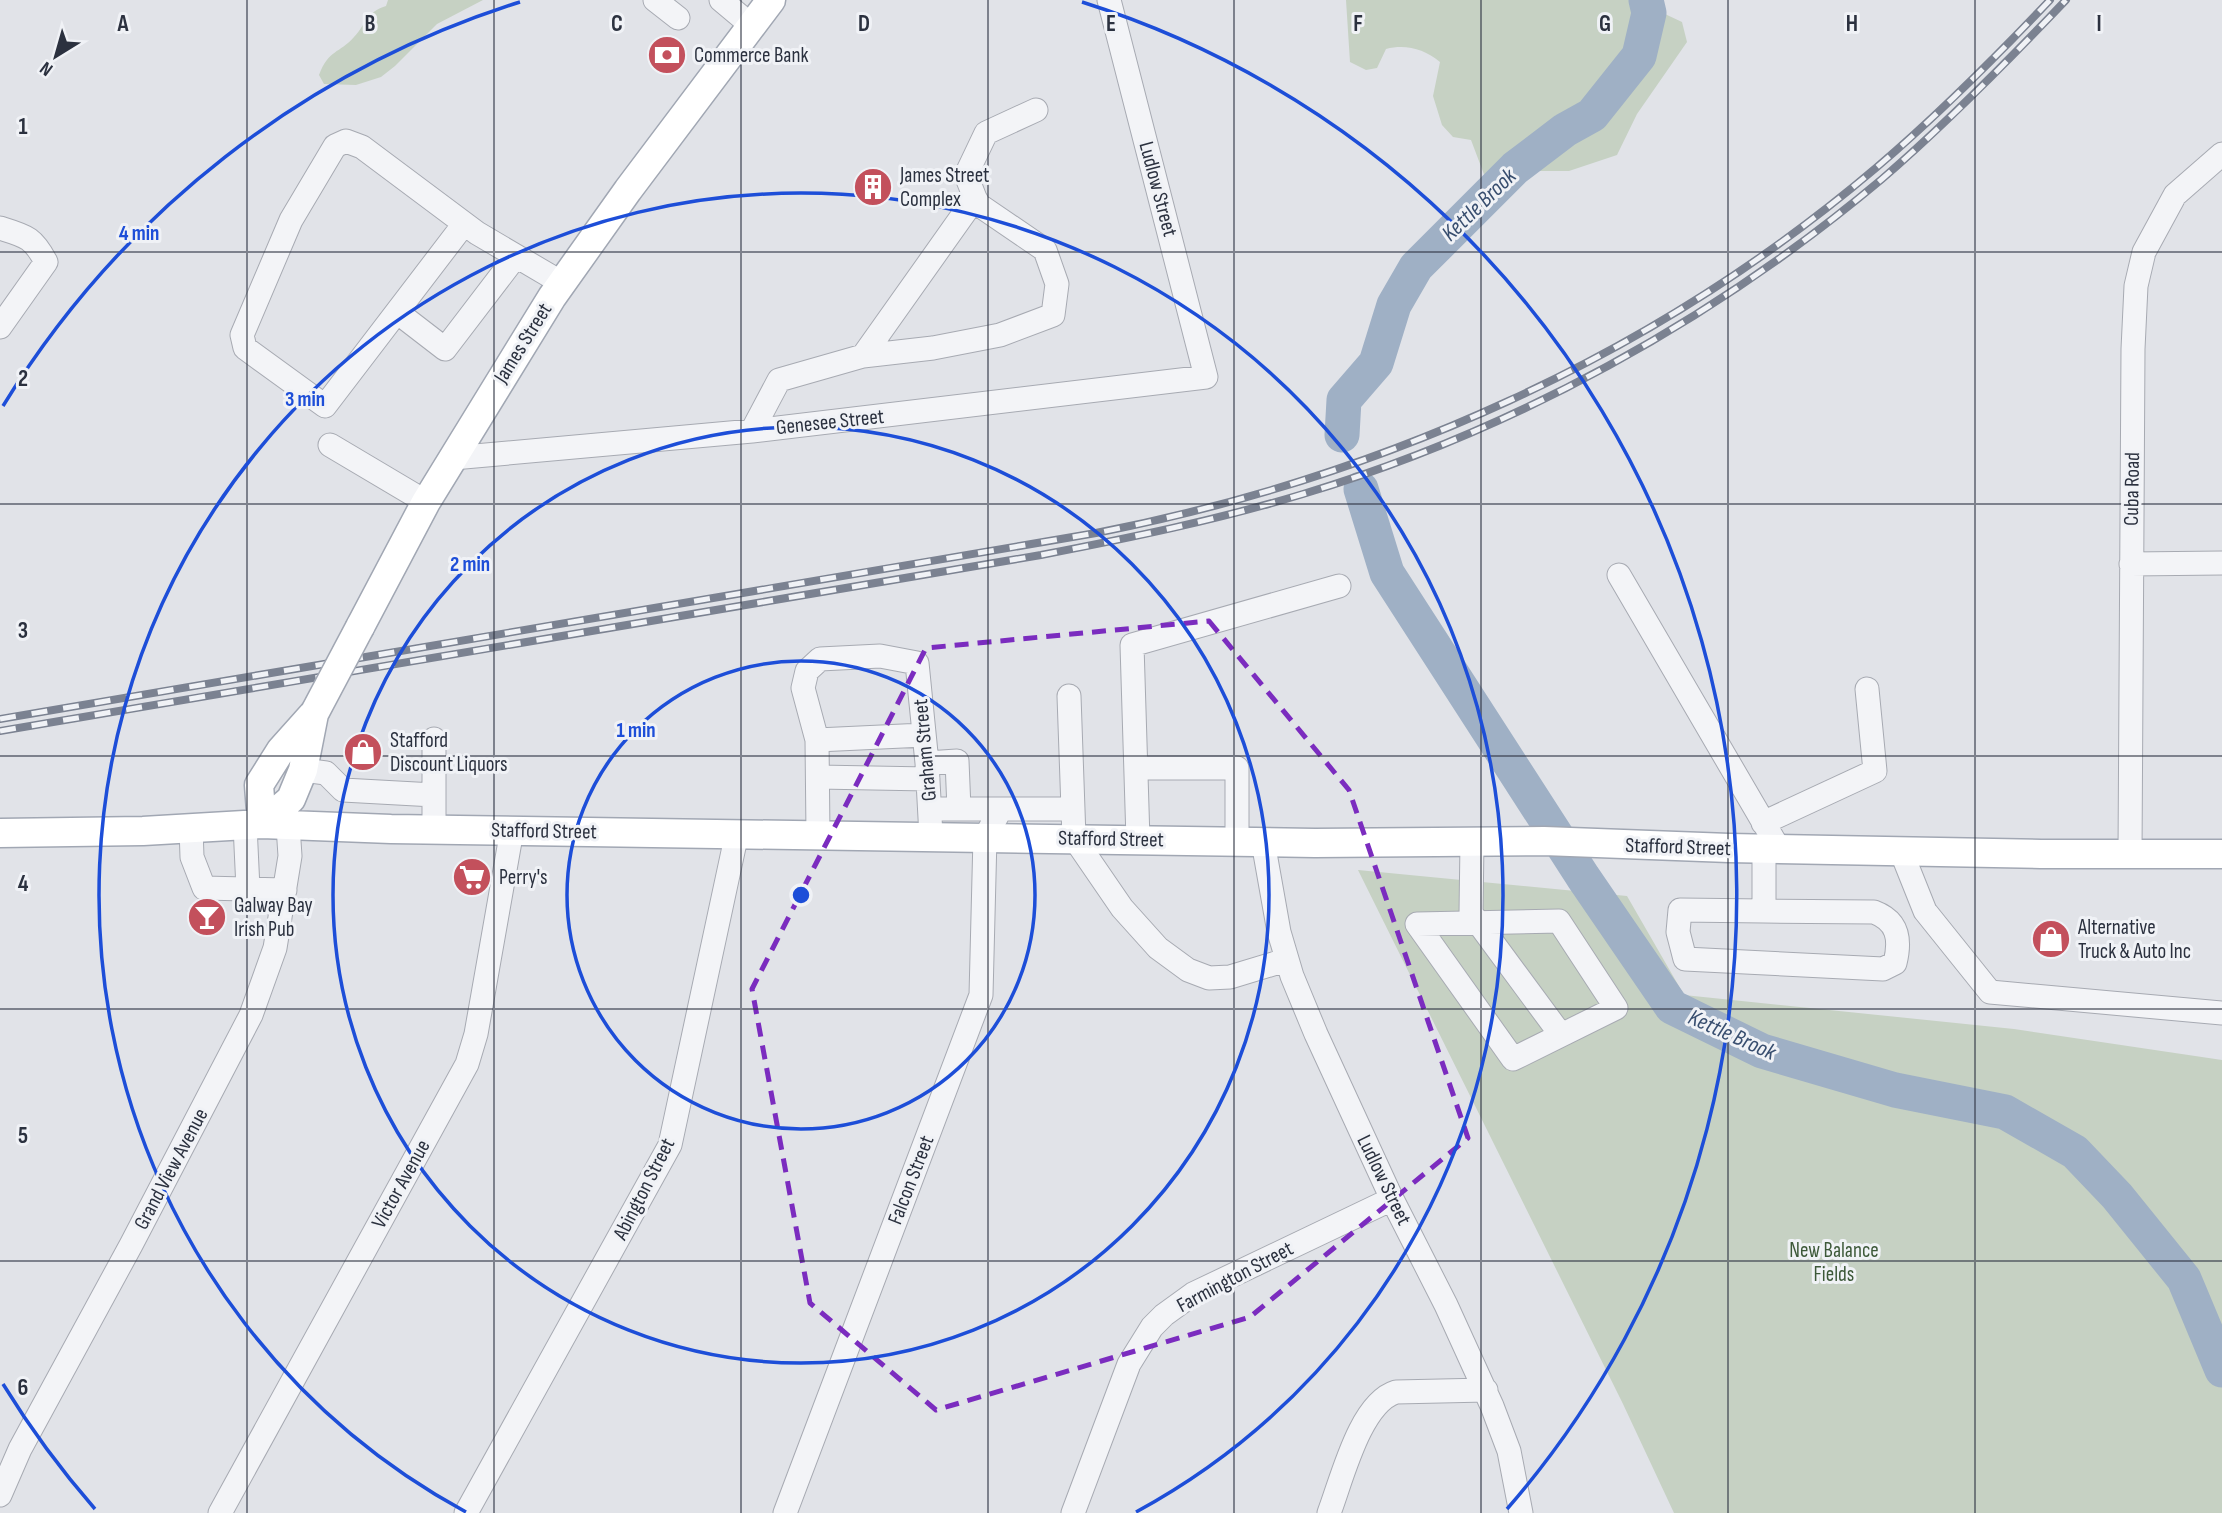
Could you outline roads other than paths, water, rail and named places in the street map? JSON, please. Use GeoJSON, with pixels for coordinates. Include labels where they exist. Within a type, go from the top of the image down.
{"type":"FeatureCollection","features":[{"type":"Feature","properties":{"kind":"main road","name":"James Street"},"geometry":{"type":"LineString","coordinates":[[265,825],[259,785],[281,750],[315,712],[426,502],[562,283],[628,190],[771,0]]}},
{"type":"Feature","properties":{"kind":"main road","name":"James Street"},"geometry":{"type":"LineString","coordinates":[[265,825],[291,799],[303,770],[315,712]]}},
{"type":"Feature","properties":{"kind":"main road","name":"Stafford Street"},"geometry":{"type":"LineString","coordinates":[[0,834],[265,825],[818,834],[930,822],[985,837],[1576,843],[1769,840],[1901,851],[2222,854]]}},
{"type":"Feature","properties":{"kind":"street"},"geometry":{"type":"LineString","coordinates":[[654,0],[678,18]]}},
{"type":"Feature","properties":{"kind":"street"},"geometry":{"type":"LineString","coordinates":[[720,0],[752,26]]}},
{"type":"Feature","properties":{"kind":"street","name":"Ludlow Street"},"geometry":{"type":"LineString","coordinates":[[1109,0],[1206,377]]}},
{"type":"Feature","properties":{"kind":"street"},"geometry":{"type":"LineString","coordinates":[[752,431],[779,380],[863,356],[933,348],[1000,335],[1052,315],[1057,284],[1045,250],[979,205],[966,175],[986,132],[1036,110]]}},
{"type":"Feature","properties":{"kind":"street"},"geometry":{"type":"LineString","coordinates":[[464,224],[325,406],[245,348],[242,335],[291,220],[335,146],[346,141],[362,147],[464,224],[562,283]]}},
{"type":"Feature","properties":{"kind":"street","name":"Cuba Road"},"geometry":{"type":"LineString","coordinates":[[2130,854],[2134,307],[2138,275],[2144,252],[2175,195],[2222,154]]}},
{"type":"Feature","properties":{"kind":"street"},"geometry":{"type":"LineString","coordinates":[[863,356],[975,198]]}},
{"type":"Feature","properties":{"kind":"street"},"geometry":{"type":"LineString","coordinates":[[0,228],[36,243],[46,262],[0,327]]}},
{"type":"Feature","properties":{"kind":"street"},"geometry":{"type":"LineString","coordinates":[[397,312],[445,349],[516,256]]}},
{"type":"Feature","properties":{"kind":"street","name":"Genesee Street"},"geometry":{"type":"LineString","coordinates":[[453,458],[752,431],[1206,377]]}},
{"type":"Feature","properties":{"kind":"street"},"geometry":{"type":"LineString","coordinates":[[330,445],[426,502]]}},
{"type":"Feature","properties":{"kind":"street"},"geometry":{"type":"LineString","coordinates":[[2132,564],[2222,563]]}},
{"type":"Feature","properties":{"kind":"street"},"geometry":{"type":"LineString","coordinates":[[1619,575],[1769,840],[1764,911]]}},
{"type":"Feature","properties":{"kind":"street"},"geometry":{"type":"LineString","coordinates":[[1138,839],[1132,645],[1339,586]]}},
{"type":"Feature","properties":{"kind":"street","name":"Graham Street"},"geometry":{"type":"LineString","coordinates":[[817,740],[803,688],[807,671],[820,659],[880,656],[917,663],[928,771],[930,822]]}},
{"type":"Feature","properties":{"kind":"street"},"geometry":{"type":"LineString","coordinates":[[1769,840],[1875,771],[1867,689]]}},
{"type":"Feature","properties":{"kind":"street"},"geometry":{"type":"LineString","coordinates":[[1069,696],[1074,838],[1122,908],[1158,948],[1188,970],[1209,978],[1230,977],[1286,960]]}},
{"type":"Feature","properties":{"kind":"street"},"geometry":{"type":"LineString","coordinates":[[818,834],[817,740],[925,735]]}},
{"type":"Feature","properties":{"kind":"street"},"geometry":{"type":"LineString","coordinates":[[434,739],[434,829]]}},
{"type":"Feature","properties":{"kind":"street"},"geometry":{"type":"LineString","coordinates":[[818,777],[928,771],[957,761],[959,809]]}},
{"type":"Feature","properties":{"kind":"street","name":"Ludlow Street"},"geometry":{"type":"LineString","coordinates":[[1136,768],[1237,768],[1250,841],[1286,960],[1316,1034],[1392,1199],[1486,1390],[1509,1451],[1521,1513]]}},
{"type":"Feature","properties":{"kind":"street"},"geometry":{"type":"LineString","coordinates":[[303,770],[326,773],[343,790],[434,795]]}},
{"type":"Feature","properties":{"kind":"street"},"geometry":{"type":"LineString","coordinates":[[383,792],[383,828]]}},
{"type":"Feature","properties":{"kind":"street"},"geometry":{"type":"LineString","coordinates":[[930,822],[959,809],[1073,809]]}},
{"type":"Feature","properties":{"kind":"street"},"geometry":{"type":"LineString","coordinates":[[985,837],[1000,809]]}},
{"type":"Feature","properties":{"kind":"street"},"geometry":{"type":"LineString","coordinates":[[248,889],[265,825]]}},
{"type":"Feature","properties":{"kind":"street","name":"Grand View Avenue"},"geometry":{"type":"LineString","coordinates":[[0,1494],[20,1449],[246,1028],[275,948],[290,856],[265,825]]}},
{"type":"Feature","properties":{"kind":"street"},"geometry":{"type":"LineString","coordinates":[[191,828],[192,857],[204,888],[285,890]]}},
{"type":"Feature","properties":{"kind":"street","name":"Victor Avenue"},"geometry":{"type":"LineString","coordinates":[[220,1513],[469,1058],[476,1034],[512,830]]}},
{"type":"Feature","properties":{"kind":"street","name":"Abington Street"},"geometry":{"type":"LineString","coordinates":[[466,1513],[670,1145],[737,833]]}},
{"type":"Feature","properties":{"kind":"street","name":"Falcon Street"},"geometry":{"type":"LineString","coordinates":[[785,1513],[981,995],[985,837]]}},
{"type":"Feature","properties":{"kind":"street"},"geometry":{"type":"LineString","coordinates":[[1472,842],[1471,913],[1561,1035]]}},
{"type":"Feature","properties":{"kind":"street"},"geometry":{"type":"LineString","coordinates":[[1901,851],[1925,911],[1990,992],[2222,1013]]}},
{"type":"Feature","properties":{"kind":"street"},"geometry":{"type":"LineString","coordinates":[[1680,910],[1764,911],[1874,912],[1887,916],[1896,932],[1899,948],[1895,963],[1883,969],[1685,959],[1678,932],[1680,910]]}},
{"type":"Feature","properties":{"kind":"street"},"geometry":{"type":"LineString","coordinates":[[1559,921],[1616,1008],[1513,1059],[1417,924],[1478,923],[1559,921]]}},
{"type":"Feature","properties":{"kind":"street","name":"Farmington Street"},"geometry":{"type":"LineString","coordinates":[[1073,1513],[1129,1364],[1146,1334],[1164,1315],[1194,1294],[1392,1199]]}},
{"type":"Feature","properties":{"kind":"street"},"geometry":{"type":"LineString","coordinates":[[1329,1513],[1362,1426],[1375,1405],[1384,1397],[1396,1392],[1486,1390]]}},
{"type":"Feature","properties":{"kind":"waterway","name":"Kettle Brook"},"geometry":{"type":"LineString","coordinates":[[1342,435],[1344,400],[1376,363],[1394,305],[1416,267],[1515,168],[1565,130],[1592,115],[1639,56],[1649,13],[1646,0]]}},
{"type":"Feature","properties":{"kind":"waterway","name":"Kettle Brook"},"geometry":{"type":"LineString","coordinates":[[1361,489],[1387,573],[1583,877],[1672,1007],[1762,1051],[1895,1090],[2005,1112],[2075,1152],[2117,1196],[2184,1279],[2222,1370]]}},
{"type":"Feature","properties":{"kind":"railway"},"geometry":{"type":"LineString","coordinates":[[0,719],[1096,533],[1203,509],[1307,479],[1410,443],[1510,400],[1607,352],[1701,296],[1791,235],[1877,167],[1922,127],[2050,0]]}},
{"type":"Feature","properties":{"kind":"railway"},"geometry":{"type":"LineString","coordinates":[[0,731],[1041,555],[1238,512],[1381,468],[1534,404],[1608,366],[1750,279],[1817,230],[1906,158],[1976,92],[2066,0]]}},
{"type":"Feature","properties":{"kind":"place","name":"Commerce Bank"},"geometry":{"type":"Point","coordinates":[667,55]}},
{"type":"Feature","properties":{"kind":"place","name":"James Street Complex"},"geometry":{"type":"Point","coordinates":[873,187]}},
{"type":"Feature","properties":{"kind":"place","name":"Stafford Discount Liquors"},"geometry":{"type":"Point","coordinates":[363,752]}},
{"type":"Feature","properties":{"kind":"place","name":"Perry's"},"geometry":{"type":"Point","coordinates":[472,877]}},
{"type":"Feature","properties":{"kind":"place","name":"Galway Bay Irish Pub"},"geometry":{"type":"Point","coordinates":[207,917]}},
{"type":"Feature","properties":{"kind":"place","name":"Alternative Truck & Auto Inc"},"geometry":{"type":"Point","coordinates":[2051,939]}},
{"type":"Feature","properties":{"kind":"park label","name":"New Balance Fields"},"geometry":{"type":"Point","coordinates":[1834,1262]}}]}
